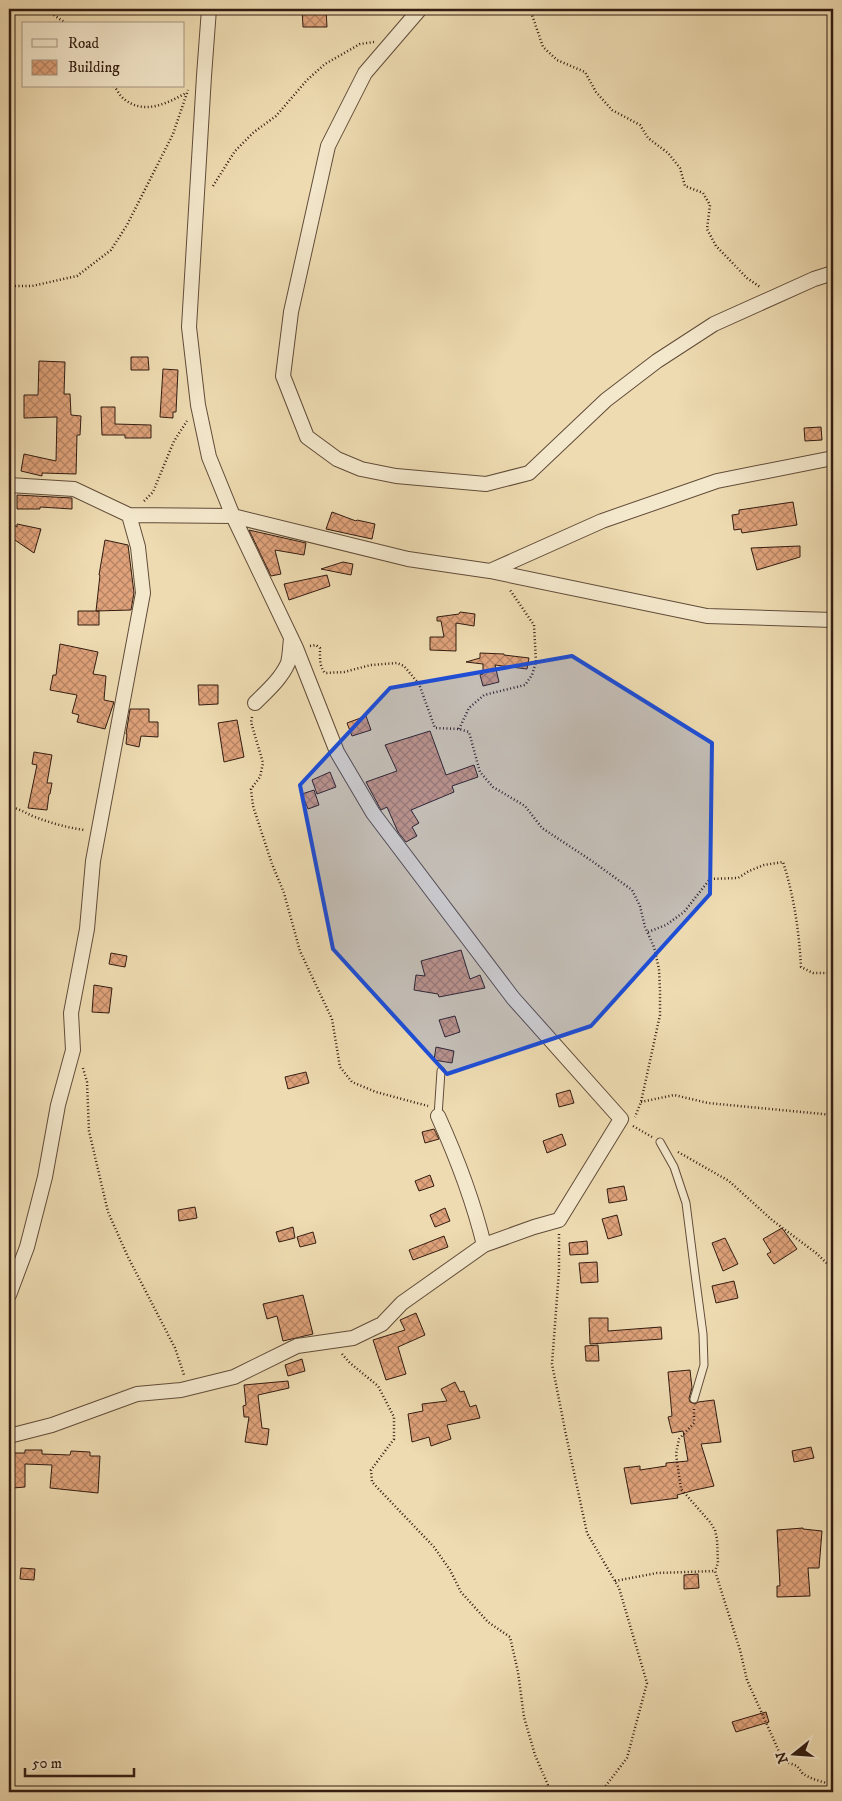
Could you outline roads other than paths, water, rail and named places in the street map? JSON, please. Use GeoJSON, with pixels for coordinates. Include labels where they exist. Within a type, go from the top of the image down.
{"type":"FeatureCollection","features":[{"type":"Feature","properties":{"kind":"street"},"geometry":{"type":"LineString","coordinates":[[9,1436],[52,1425],[137,1394],[188,1388],[234,1377],[296,1346],[353,1338],[382,1324],[402,1303],[484,1245],[559,1220],[628,1118],[513,998],[373,813],[337,752],[294,643],[233,516],[209,457],[198,405],[189,327],[204,76],[210,9]]}},
{"type":"Feature","properties":{"kind":"street"},"geometry":{"type":"LineString","coordinates":[[420,9],[365,73],[328,146],[291,312],[283,376],[307,437],[337,459],[361,468],[396,476],[486,484],[529,473],[606,400],[657,361],[714,324],[814,279],[833,273]]}},
{"type":"Feature","properties":{"kind":"street"},"geometry":{"type":"LineString","coordinates":[[490,571],[602,521],[718,481],[833,458]]}},
{"type":"Feature","properties":{"kind":"street"},"geometry":{"type":"LineString","coordinates":[[9,485],[74,489],[129,514],[233,516],[321,536],[408,559],[490,571],[706,616],[833,620]]}},
{"type":"Feature","properties":{"kind":"street"},"geometry":{"type":"LineString","coordinates":[[9,1295],[27,1247],[43,1186],[58,1105],[73,1050],[71,1013],[87,929],[93,861],[143,593],[138,547],[129,514]]}},
{"type":"Feature","properties":{"kind":"street"},"geometry":{"type":"LineString","coordinates":[[255,703],[274,684],[284,669],[294,643]]}},
{"type":"Feature","properties":{"kind":"street"},"geometry":{"type":"LineString","coordinates":[[438,1116],[457,1158],[484,1245]]}},
{"type":"Feature","properties":{"kind":"lane"},"geometry":{"type":"LineString","coordinates":[[438,1116],[441,1071]]}},
{"type":"Feature","properties":{"kind":"lane"},"geometry":{"type":"LineString","coordinates":[[660,1142],[674,1167],[686,1203],[696,1274],[703,1334],[704,1365],[694,1399]]}},
{"type":"Feature","properties":{"kind":"waterway"},"geometry":{"type":"LineString","coordinates":[[821,1792],[833,1785]]}}]}
